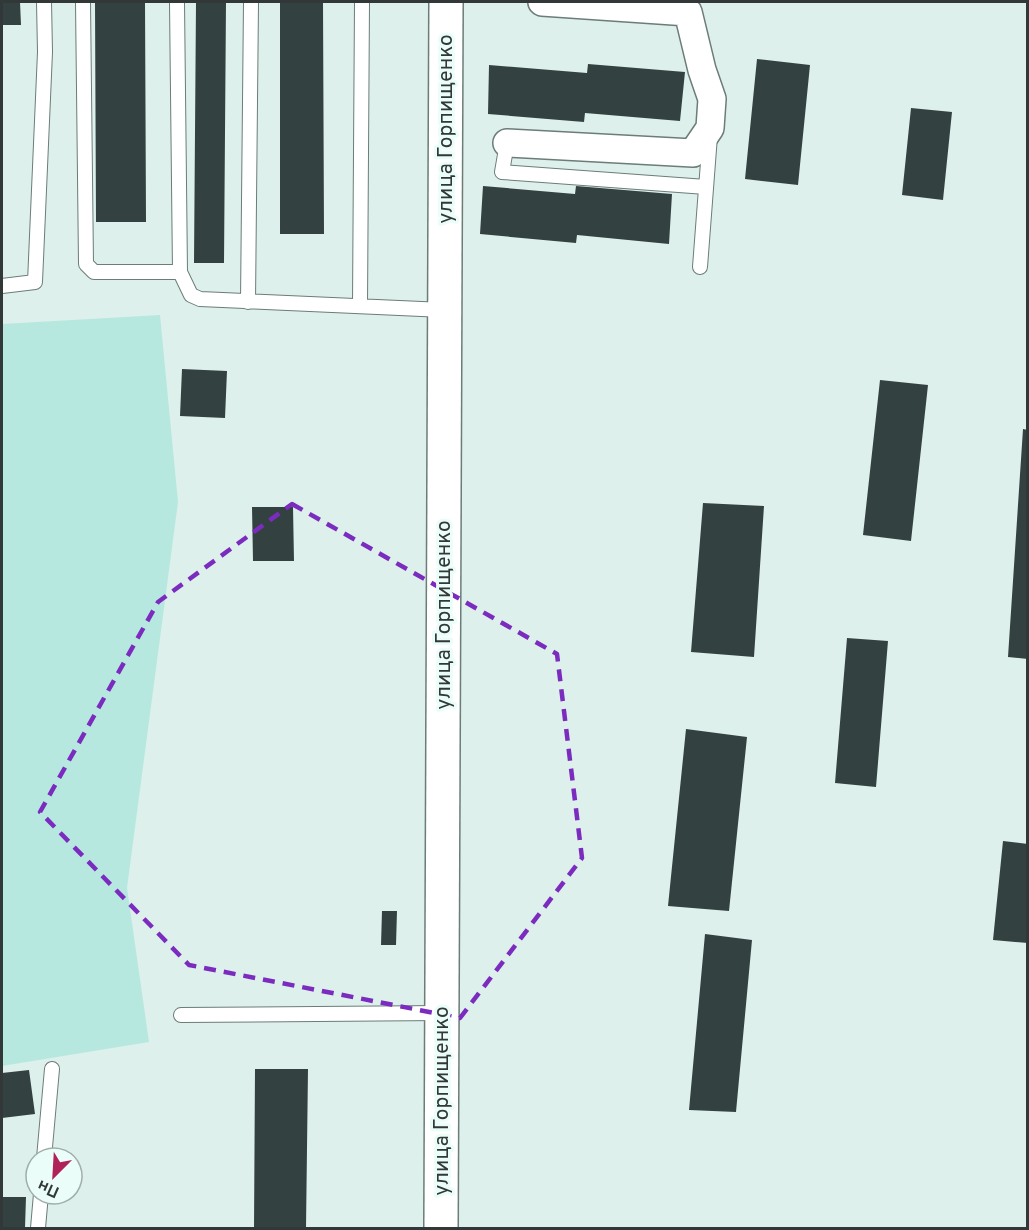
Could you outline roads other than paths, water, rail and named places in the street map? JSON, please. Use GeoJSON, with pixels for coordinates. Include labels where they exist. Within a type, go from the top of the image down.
{"type":"FeatureCollection","features":[{"type":"Feature","properties":{"kind":"main road","name":"улица Горпищенко"},"geometry":{"type":"LineString","coordinates":[[441,1228],[446,2]]}},
{"type":"Feature","properties":{"kind":"street"},"geometry":{"type":"LineString","coordinates":[[507,143],[693,153],[710,128],[712,99],[702,70],[690,7],[542,2]]}},
{"type":"Feature","properties":{"kind":"lane"},"geometry":{"type":"LineString","coordinates":[[2,286],[35,282],[45,52],[44,2]]}},
{"type":"Feature","properties":{"kind":"lane"},"geometry":{"type":"LineString","coordinates":[[83,2],[86,264],[94,272],[180,272]]}},
{"type":"Feature","properties":{"kind":"lane"},"geometry":{"type":"LineString","coordinates":[[177,2],[180,272],[191,295],[200,299],[248,302],[444,310]]}},
{"type":"Feature","properties":{"kind":"lane"},"geometry":{"type":"LineString","coordinates":[[248,302],[251,2]]}},
{"type":"Feature","properties":{"kind":"lane"},"geometry":{"type":"LineString","coordinates":[[360,305],[362,2]]}},
{"type":"Feature","properties":{"kind":"lane"},"geometry":{"type":"LineString","coordinates":[[700,267],[710,128]]}},
{"type":"Feature","properties":{"kind":"lane"},"geometry":{"type":"LineString","coordinates":[[507,143],[502,172],[706,187]]}},
{"type":"Feature","properties":{"kind":"lane"},"geometry":{"type":"LineString","coordinates":[[181,1015],[442,1013]]}},
{"type":"Feature","properties":{"kind":"lane"},"geometry":{"type":"LineString","coordinates":[[45,1146],[52,1069]]}},
{"type":"Feature","properties":{"kind":"lane"},"geometry":{"type":"LineString","coordinates":[[38,1228],[40,1206]]}}]}
